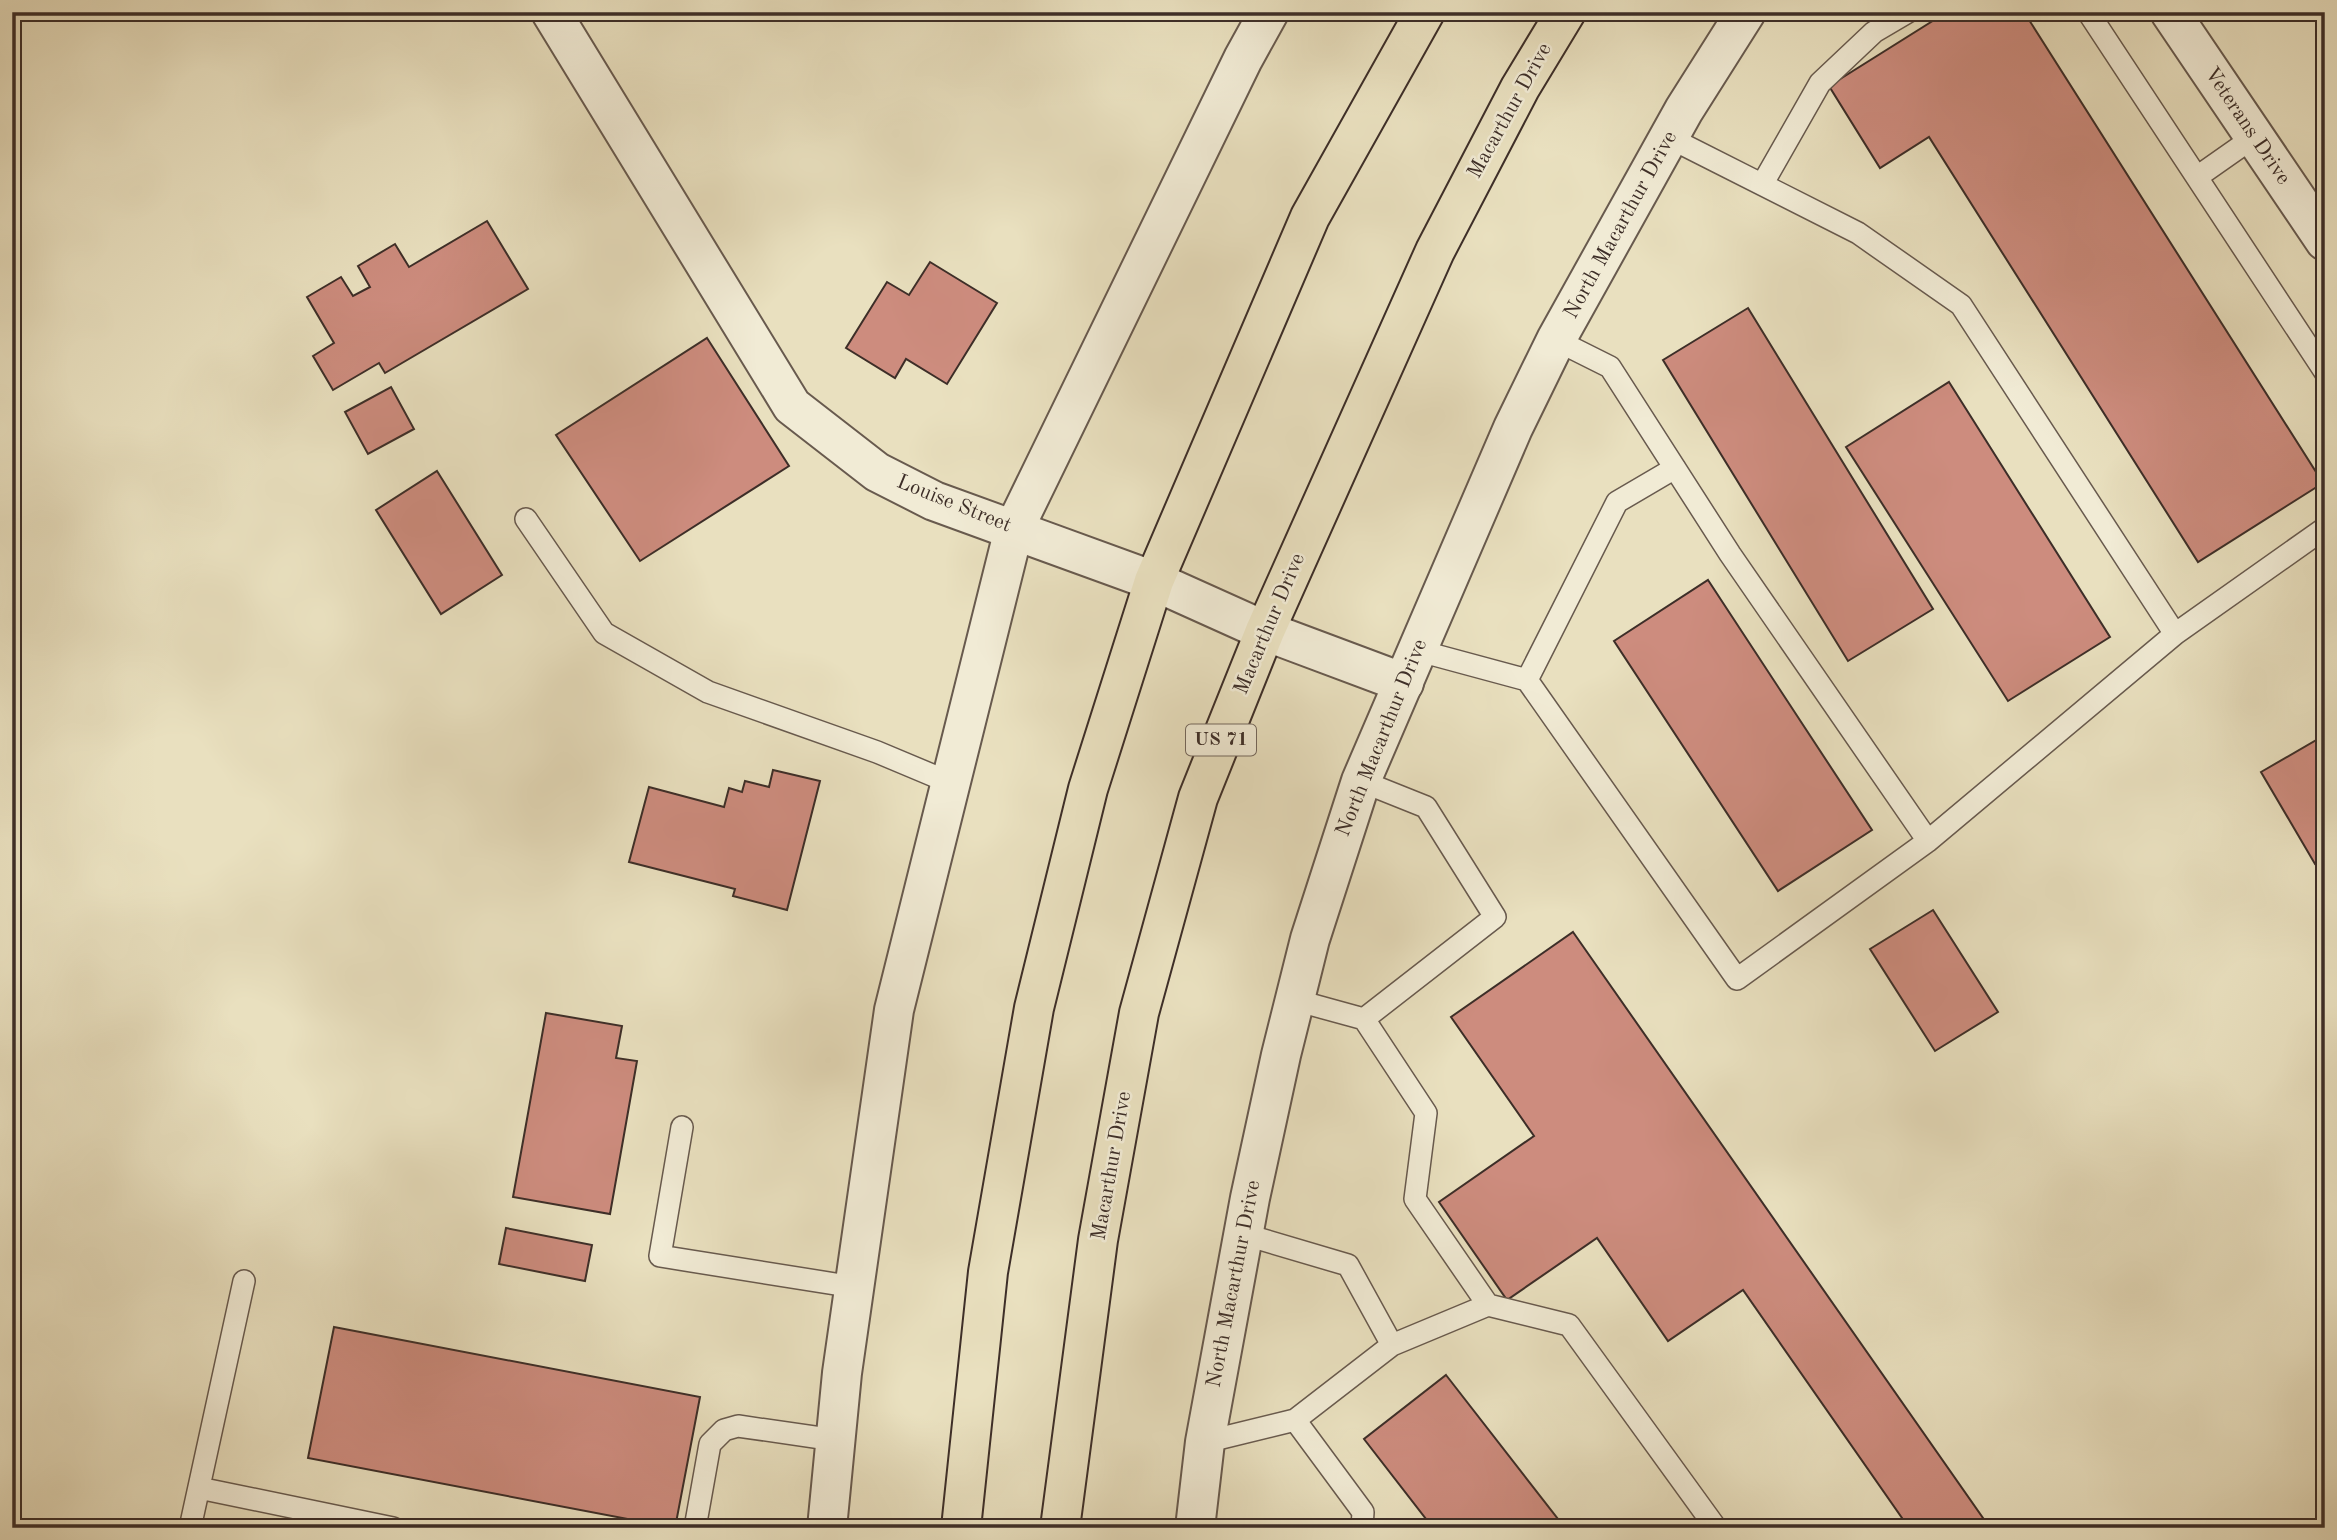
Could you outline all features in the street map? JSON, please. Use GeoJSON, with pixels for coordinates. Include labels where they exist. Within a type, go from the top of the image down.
{"type":"FeatureCollection","features":[{"type":"Feature","properties":{"kind":"highway"},"geometry":{"type":"LineString","coordinates":[[961,1528],[988,1272],[1034,1008],[1088,789],[1154,581],[1310,217],[1425,12]]}},
{"type":"Feature","properties":{"kind":"highway","name":"Macarthur Drive"},"geometry":{"type":"LineString","coordinates":[[1060,1528],[1098,1240],[1139,1013],[1198,798],[1265,631],[1435,251],[1520,88],[1566,12]]}},
{"type":"Feature","properties":{"kind":"street","name":"Louise Street"},"geometry":{"type":"LineString","coordinates":[[551,12],[792,405],[830,438],[877,472],[934,501],[1154,581],[1265,631],[1410,667]]}},
{"type":"Feature","properties":{"kind":"street"},"geometry":{"type":"LineString","coordinates":[[827,1528],[854,1287],[894,1010],[1014,528],[1242,59],[1269,12]]}},
{"type":"Feature","properties":{"kind":"street","name":"North Macarthur Drive"},"geometry":{"type":"LineString","coordinates":[[1195,1528],[1205,1442],[1243,1234],[1295,1000],[1310,939],[1361,781],[1513,428],[1556,340],[1684,110],[1746,12]]}},
{"type":"Feature","properties":{"kind":"street","name":"Veterans Drive"},"geometry":{"type":"LineString","coordinates":[[2170,12],[2325,241]]}},
{"type":"Feature","properties":{"kind":"lane"},"geometry":{"type":"LineString","coordinates":[[1763,183],[1820,83],[1874,32],[1908,12]]}},
{"type":"Feature","properties":{"kind":"lane"},"geometry":{"type":"LineString","coordinates":[[2088,12],[2325,372]]}},
{"type":"Feature","properties":{"kind":"lane"},"geometry":{"type":"LineString","coordinates":[[2197,177],[2254,137]]}},
{"type":"Feature","properties":{"kind":"lane"},"geometry":{"type":"LineString","coordinates":[[1670,138],[1858,233],[1961,305],[2175,634]]}},
{"type":"Feature","properties":{"kind":"lane"},"geometry":{"type":"LineString","coordinates":[[1556,340],[1610,367],[1730,554],[1928,841]]}},
{"type":"Feature","properties":{"kind":"lane"},"geometry":{"type":"LineString","coordinates":[[1527,680],[1617,502],[1675,468]]}},
{"type":"Feature","properties":{"kind":"lane"},"geometry":{"type":"LineString","coordinates":[[526,519],[604,633],[708,692],[877,752],[951,783]]}},
{"type":"Feature","properties":{"kind":"lane"},"geometry":{"type":"LineString","coordinates":[[1410,667],[1527,680],[1737,979],[1928,841],[2175,634],[2325,528]]}},
{"type":"Feature","properties":{"kind":"lane"},"geometry":{"type":"LineString","coordinates":[[1361,781],[1426,807],[1495,917],[1364,1019]]}},
{"type":"Feature","properties":{"kind":"lane"},"geometry":{"type":"LineString","coordinates":[[1295,1000],[1364,1019],[1426,1113],[1415,1199],[1488,1306]]}},
{"type":"Feature","properties":{"kind":"lane"},"geometry":{"type":"LineString","coordinates":[[682,1127],[660,1256],[854,1287]]}},
{"type":"Feature","properties":{"kind":"lane"},"geometry":{"type":"LineString","coordinates":[[1243,1234],[1348,1265],[1392,1345]]}},
{"type":"Feature","properties":{"kind":"lane"},"geometry":{"type":"LineString","coordinates":[[190,1528],[244,1281]]}},
{"type":"Feature","properties":{"kind":"lane"},"geometry":{"type":"LineString","coordinates":[[1205,1442],[1295,1420],[1392,1345],[1488,1306],[1569,1325],[1716,1528]]}},
{"type":"Feature","properties":{"kind":"lane"},"geometry":{"type":"LineString","coordinates":[[1295,1420],[1363,1512],[1362,1528]]}},
{"type":"Feature","properties":{"kind":"lane"},"geometry":{"type":"LineString","coordinates":[[695,1528],[710,1444],[724,1430],[738,1426],[835,1440]]}},
{"type":"Feature","properties":{"kind":"lane"},"geometry":{"type":"LineString","coordinates":[[199,1488],[393,1528]]}},
{"type":"Feature","properties":{"kind":"building"},"geometry":{"type":"Polygon","coordinates":[[[1947,12],[2024,12],[2323,483],[2198,562],[1929,137],[1880,168],[1829,86],[1947,12]]]}},
{"type":"Feature","properties":{"kind":"building"},"geometry":{"type":"Polygon","coordinates":[[[487,221],[528,289],[385,373],[379,363],[333,390],[313,356],[334,343],[307,297],[341,277],[353,296],[370,287],[358,266],[395,244],[409,267],[487,221]]]}},
{"type":"Feature","properties":{"kind":"building"},"geometry":{"type":"Polygon","coordinates":[[[930,262],[997,303],[947,384],[906,359],[895,378],[846,348],[887,282],[909,295],[930,262]]]}},
{"type":"Feature","properties":{"kind":"building"},"geometry":{"type":"Polygon","coordinates":[[[1748,308],[1933,609],[1848,661],[1663,360],[1748,308]]]}},
{"type":"Feature","properties":{"kind":"building"},"geometry":{"type":"Polygon","coordinates":[[[707,338],[789,466],[640,561],[556,435],[707,338]]]}},
{"type":"Feature","properties":{"kind":"building"},"geometry":{"type":"Polygon","coordinates":[[[1949,382],[2110,637],[2008,701],[1846,447],[1949,382]]]}},
{"type":"Feature","properties":{"kind":"building"},"geometry":{"type":"Polygon","coordinates":[[[391,387],[414,429],[368,454],[345,412],[391,387]]]}},
{"type":"Feature","properties":{"kind":"building"},"geometry":{"type":"Polygon","coordinates":[[[437,471],[502,575],[441,614],[376,510],[437,471]]]}},
{"type":"Feature","properties":{"kind":"building"},"geometry":{"type":"Polygon","coordinates":[[[1708,580],[1872,830],[1778,891],[1614,641],[1708,580]]]}},
{"type":"Feature","properties":{"kind":"building"},"geometry":{"type":"Polygon","coordinates":[[[2325,735],[2325,859],[2315,864],[2261,772],[2325,735]]]}},
{"type":"Feature","properties":{"kind":"building"},"geometry":{"type":"Polygon","coordinates":[[[773,770],[820,781],[787,910],[733,896],[735,889],[629,862],[649,787],[724,807],[729,788],[742,792],[745,781],[769,787],[773,770]]]}},
{"type":"Feature","properties":{"kind":"building"},"geometry":{"type":"Polygon","coordinates":[[[1933,910],[1998,1012],[1935,1051],[1870,949],[1933,910]]]}},
{"type":"Feature","properties":{"kind":"building"},"geometry":{"type":"Polygon","coordinates":[[[1573,932],[1990,1528],[1909,1528],[1743,1290],[1668,1341],[1597,1238],[1507,1300],[1439,1202],[1534,1136],[1451,1017],[1573,932]]]}},
{"type":"Feature","properties":{"kind":"building"},"geometry":{"type":"Polygon","coordinates":[[[546,1013],[622,1026],[616,1058],[637,1061],[610,1214],[513,1197],[546,1013]]]}},
{"type":"Feature","properties":{"kind":"building"},"geometry":{"type":"Polygon","coordinates":[[[506,1228],[592,1245],[585,1281],[499,1264],[506,1228]]]}},
{"type":"Feature","properties":{"kind":"building"},"geometry":{"type":"Polygon","coordinates":[[[334,1327],[700,1397],[675,1528],[308,1458],[334,1327]]]}},
{"type":"Feature","properties":{"kind":"building"},"geometry":{"type":"Polygon","coordinates":[[[1446,1375],[1565,1528],[1433,1528],[1364,1439],[1446,1375]]]}}]}
